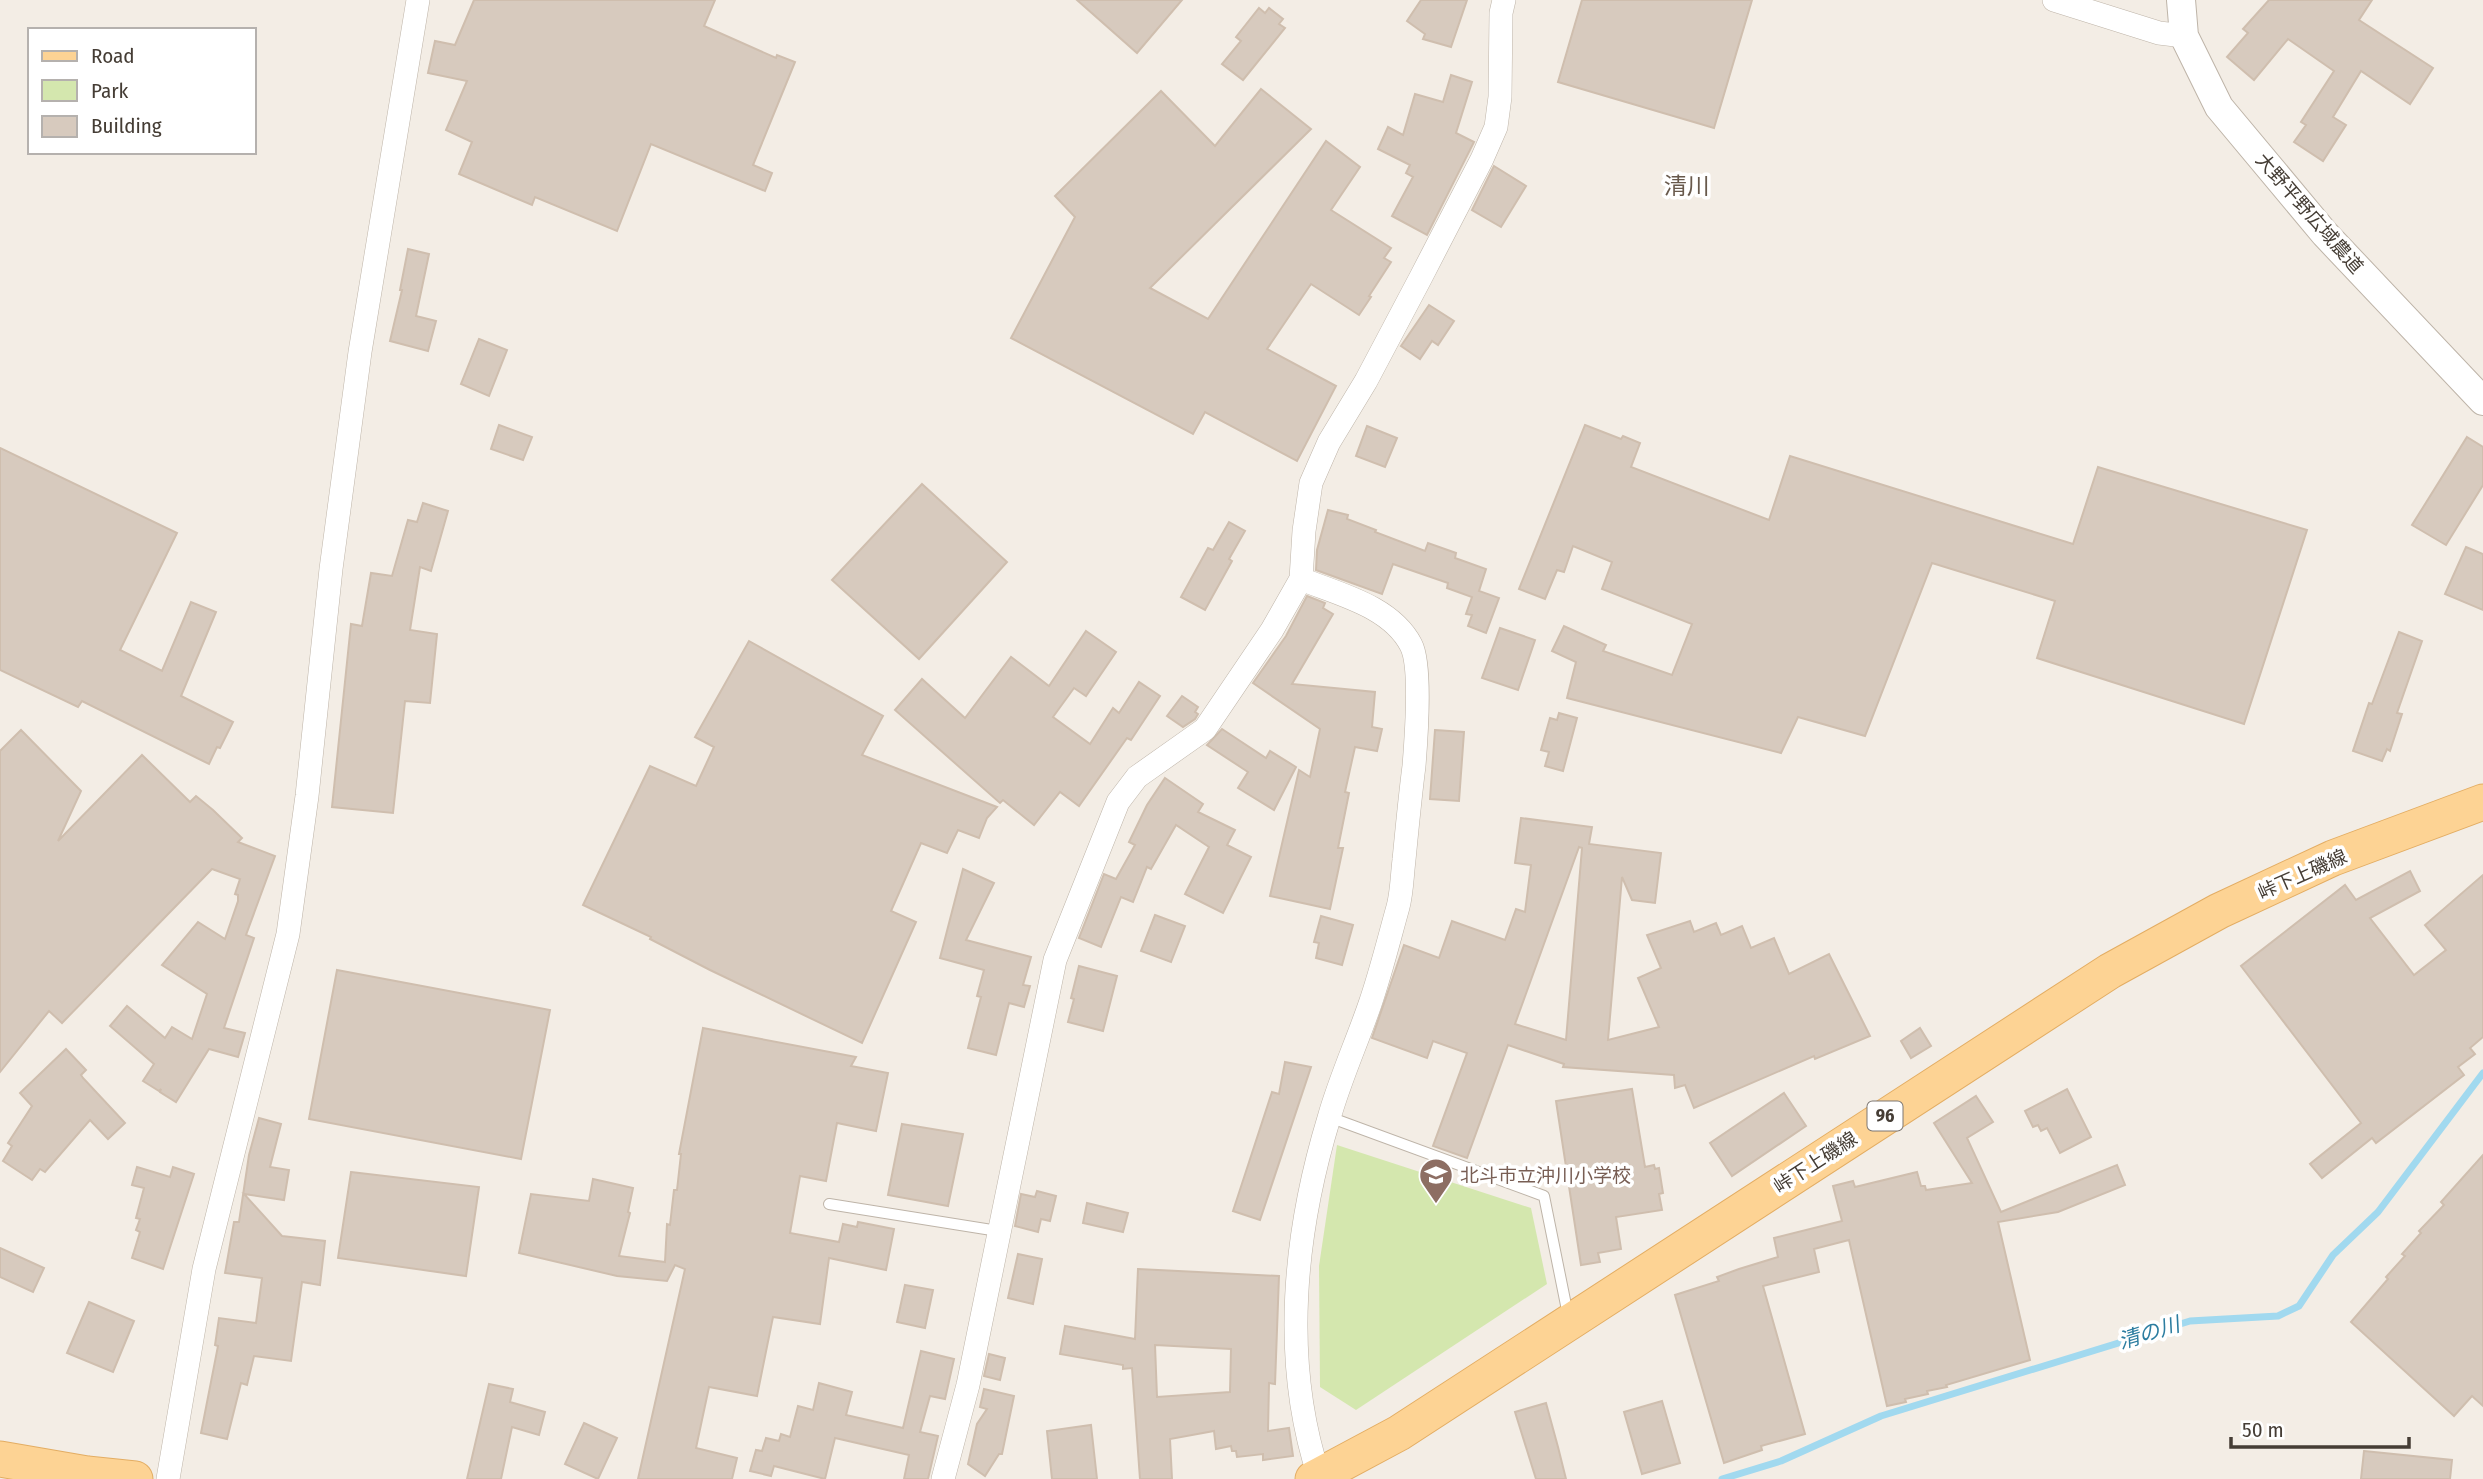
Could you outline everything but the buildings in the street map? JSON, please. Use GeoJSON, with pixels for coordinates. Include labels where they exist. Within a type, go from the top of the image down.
{"type":"FeatureCollection","features":[{"type":"Feature","properties":{"kind":"main road","name":"峠下上磯線"},"geometry":{"type":"LineString","coordinates":[[1316,1478],[1399,1433],[2110,971],[2219,911],[2333,858],[2483,802]]}},
{"type":"Feature","properties":{"kind":"main road"},"geometry":{"type":"LineString","coordinates":[[0,1460],[87,1475],[135,1479]]}},
{"type":"Feature","properties":{"kind":"street"},"geometry":{"type":"LineString","coordinates":[[168,1479],[204,1269],[288,934],[307,796],[331,569],[360,352],[418,0]]}},
{"type":"Feature","properties":{"kind":"street"},"geometry":{"type":"LineString","coordinates":[[943,1479],[968,1385],[1055,960],[1118,802],[1137,777],[1205,729],[1272,631],[1301,579],[1311,483],[1329,442],[1415,288],[1496,127],[1500,97],[1501,13],[1504,0]]}},
{"type":"Feature","properties":{"kind":"street"},"geometry":{"type":"LineString","coordinates":[[2054,0],[2159,33],[2184,36]]}},
{"type":"Feature","properties":{"kind":"street","name":"大野平野広域農道"},"geometry":{"type":"LineString","coordinates":[[2181,0],[2184,36],[2219,107],[2325,234],[2483,401]]}},
{"type":"Feature","properties":{"kind":"street"},"geometry":{"type":"LineString","coordinates":[[1301,579],[1378,612],[1399,627],[1413,648],[1417,684],[1416,746],[1399,903],[1371,1003],[1329,1117],[1306,1209],[1298,1258],[1296,1327],[1300,1380],[1316,1478]]}},
{"type":"Feature","properties":{"kind":"lane"},"geometry":{"type":"LineString","coordinates":[[1329,1117],[1544,1196],[1570,1321]]}},
{"type":"Feature","properties":{"kind":"lane"},"geometry":{"type":"LineString","coordinates":[[829,1204],[998,1231]]}},
{"type":"Feature","properties":{"kind":"green space"},"geometry":{"type":"Polygon","coordinates":[[[1337,1145],[1531,1208],[1547,1284],[1356,1410],[1320,1387],[1319,1266],[1337,1145]]]}},
{"type":"Feature","properties":{"kind":"waterway","name":"清の川"},"geometry":{"type":"LineString","coordinates":[[1722,1479],[1781,1461],[1881,1416],[2190,1321],[2278,1316],[2299,1306],[2333,1255],[2378,1212],[2483,1073]]}},
{"type":"Feature","properties":{"kind":"place","name":"北斗市立沖川小学校"},"geometry":{"type":"Point","coordinates":[1436,1205]}},
{"type":"Feature","properties":{"kind":"district","name":"清川"},"geometry":{"type":"Point","coordinates":[1687,186]}}]}
